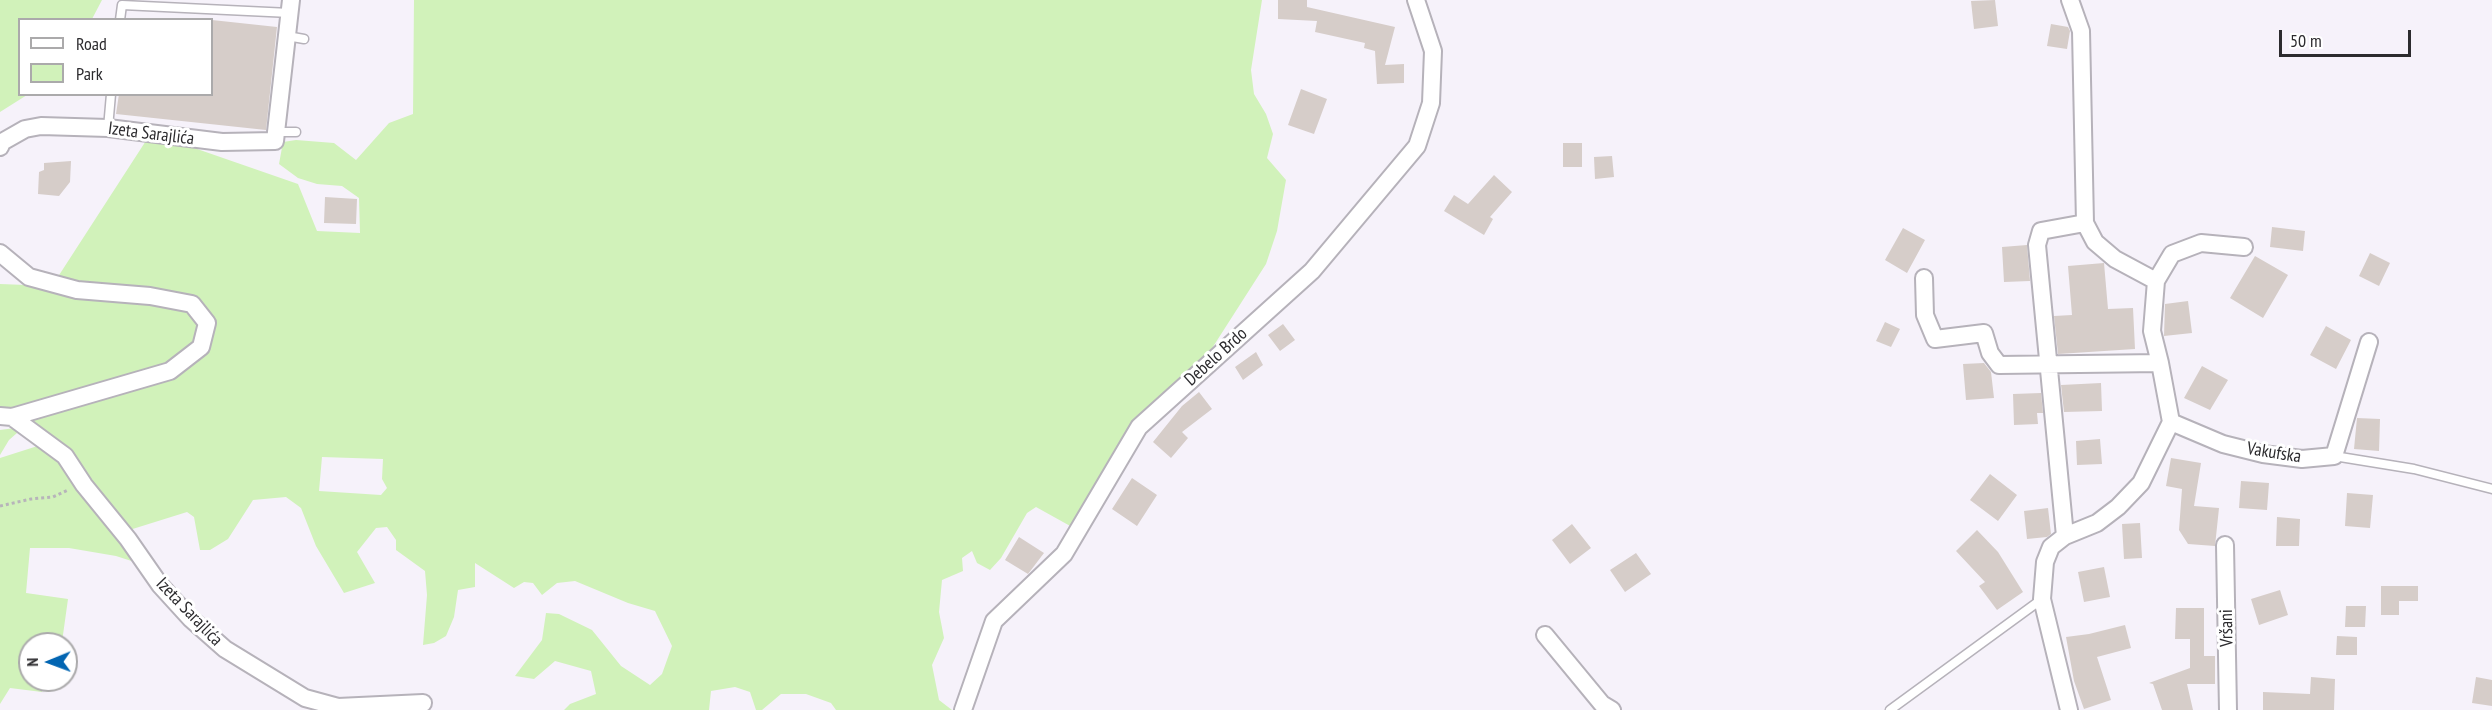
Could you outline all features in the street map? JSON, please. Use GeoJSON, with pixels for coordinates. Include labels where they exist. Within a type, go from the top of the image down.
{"type":"FeatureCollection","features":[{"type":"Feature","properties":{"kind":"street","name":"Debelo Brdo"},"geometry":{"type":"LineString","coordinates":[[963,710],[994,621],[1064,554],[1139,427],[1312,271],[1417,146],[1431,103],[1433,51],[1416,0]]}},
{"type":"Feature","properties":{"kind":"street"},"geometry":{"type":"LineString","coordinates":[[2070,0],[2081,31],[2085,223],[2096,242],[2115,259],[2156,281]]}},
{"type":"Feature","properties":{"kind":"street"},"geometry":{"type":"LineString","coordinates":[[276,132],[290,7]]}},
{"type":"Feature","properties":{"kind":"street","name":"Izeta Sarajlića"},"geometry":{"type":"LineString","coordinates":[[0,147],[2,142],[25,129],[41,126],[108,128],[222,142],[275,141],[276,132]]}},
{"type":"Feature","properties":{"kind":"street"},"geometry":{"type":"LineString","coordinates":[[2065,536],[2037,245],[2042,231],[2085,223]]}},
{"type":"Feature","properties":{"kind":"street"},"geometry":{"type":"LineString","coordinates":[[2069,710],[2042,599],[2045,562],[2051,548],[2065,536],[2097,523],[2118,507],[2141,483],[2171,422],[2152,331],[2156,281],[2172,254],[2201,243],[2244,247]]}},
{"type":"Feature","properties":{"kind":"street","name":"Izeta Sarajlića"},"geometry":{"type":"LineString","coordinates":[[0,253],[29,277],[78,290],[150,296],[192,304],[207,323],[201,347],[170,371],[6,417]]}},
{"type":"Feature","properties":{"kind":"street"},"geometry":{"type":"LineString","coordinates":[[1924,278],[1925,315],[1935,339],[1984,333],[1990,353],[1999,365],[2160,363]]}},
{"type":"Feature","properties":{"kind":"street"},"geometry":{"type":"LineString","coordinates":[[2334,456],[2369,342]]}},
{"type":"Feature","properties":{"kind":"street","name":"Izeta Sarajlića"},"geometry":{"type":"LineString","coordinates":[[6,417],[64,456],[160,585],[191,620],[225,649],[305,698],[338,709],[423,703]]}},
{"type":"Feature","properties":{"kind":"street","name":"Vakufska"},"geometry":{"type":"LineString","coordinates":[[2171,422],[2223,444],[2263,454],[2302,459],[2334,456]]}},
{"type":"Feature","properties":{"kind":"street","name":"Vršani"},"geometry":{"type":"LineString","coordinates":[[2225,545],[2228,710]]}},
{"type":"Feature","properties":{"kind":"street"},"geometry":{"type":"LineString","coordinates":[[1545,635],[1602,704],[1612,710]]}},
{"type":"Feature","properties":{"kind":"lane"},"geometry":{"type":"LineString","coordinates":[[120,18],[122,5],[290,7]]}},
{"type":"Feature","properties":{"kind":"lane"},"geometry":{"type":"LineString","coordinates":[[287,36],[304,39]]}},
{"type":"Feature","properties":{"kind":"lane"},"geometry":{"type":"LineString","coordinates":[[108,128],[111,96]]}},
{"type":"Feature","properties":{"kind":"lane"},"geometry":{"type":"LineString","coordinates":[[276,132],[296,132]]}},
{"type":"Feature","properties":{"kind":"lane"},"geometry":{"type":"LineString","coordinates":[[2334,456],[2414,469],[2492,489]]}},
{"type":"Feature","properties":{"kind":"lane"},"geometry":{"type":"LineString","coordinates":[[1890,710],[2042,599]]}},
{"type":"Feature","properties":{"kind":"path"},"geometry":{"type":"LineString","coordinates":[[0,506],[53,497],[84,485]]}},
{"type":"Feature","properties":{"kind":"green space"},"geometry":{"type":"Polygon","coordinates":[[[0,0],[102,0],[93,18],[18,18],[18,96],[25,96],[0,112],[0,0]]]}},
{"type":"Feature","properties":{"kind":"green space"},"geometry":{"type":"Polygon","coordinates":[[[414,0],[1262,0],[1251,70],[1254,94],[1266,114],[1273,134],[1267,158],[1286,180],[1277,231],[1266,264],[1200,367],[1136,442],[1072,527],[1036,507],[1027,513],[1001,558],[990,570],[977,563],[972,551],[962,558],[963,571],[942,580],[939,612],[944,638],[932,665],[939,700],[952,710],[836,710],[831,703],[806,694],[781,694],[762,710],[756,710],[750,692],[735,687],[711,691],[709,710],[564,710],[570,704],[596,694],[591,671],[555,661],[534,679],[515,676],[542,640],[546,613],[559,614],[592,630],[621,666],[650,685],[662,674],[672,646],[655,611],[628,603],[575,581],[557,583],[542,595],[533,583],[524,582],[514,588],[475,563],[475,587],[458,590],[454,617],[446,636],[434,643],[423,645],[427,595],[425,571],[396,550],[396,540],[387,527],[376,528],[357,552],[375,583],[344,593],[316,546],[301,508],[286,497],[253,500],[228,539],[210,550],[200,550],[194,517],[187,512],[123,532],[147,566],[116,556],[69,548],[30,548],[26,593],[68,599],[63,632],[18,632],[18,689],[10,688],[0,704],[0,458],[47,443],[0,416],[0,284],[52,286],[151,133],[298,184],[317,231],[360,233],[359,198],[342,186],[317,184],[298,178],[279,164],[283,142],[296,140],[334,143],[356,160],[389,123],[413,114],[414,0]],[[322,457],[319,491],[381,495],[387,488],[382,479],[383,459],[322,457]]]}},
{"type":"Feature","properties":{"kind":"green space"},"geometry":{"type":"Polygon","coordinates":[[[15,428],[17,433],[9,440],[0,455],[0,430],[15,428]]]}},
{"type":"Feature","properties":{"kind":"building"},"geometry":{"type":"Polygon","coordinates":[[[1278,0],[1307,0],[1307,7],[1395,27],[1385,65],[1404,64],[1404,83],[1377,84],[1375,51],[1364,48],[1365,43],[1315,32],[1317,21],[1278,19],[1278,0]]]}},
{"type":"Feature","properties":{"kind":"building"},"geometry":{"type":"Polygon","coordinates":[[[1995,0],[1998,26],[1974,29],[1971,1],[1995,0]]]}},
{"type":"Feature","properties":{"kind":"building"},"geometry":{"type":"Polygon","coordinates":[[[213,20],[277,27],[266,130],[116,114],[119,96],[213,96],[213,20]]]}},
{"type":"Feature","properties":{"kind":"building"},"geometry":{"type":"Polygon","coordinates":[[[2051,24],[2068,27],[2070,31],[2067,49],[2047,46],[2051,24]]]}},
{"type":"Feature","properties":{"kind":"building"},"geometry":{"type":"Polygon","coordinates":[[[1301,89],[1327,99],[1314,134],[1288,125],[1301,89]]]}},
{"type":"Feature","properties":{"kind":"building"},"geometry":{"type":"Polygon","coordinates":[[[1563,143],[1582,143],[1582,167],[1563,167],[1563,143]]]}},
{"type":"Feature","properties":{"kind":"building"},"geometry":{"type":"Polygon","coordinates":[[[1612,156],[1614,177],[1595,179],[1594,157],[1612,156]]]}},
{"type":"Feature","properties":{"kind":"building"},"geometry":{"type":"Polygon","coordinates":[[[71,161],[70,182],[59,196],[38,194],[39,172],[44,170],[44,163],[71,161]]]}},
{"type":"Feature","properties":{"kind":"building"},"geometry":{"type":"Polygon","coordinates":[[[1494,175],[1512,192],[1490,217],[1493,219],[1484,235],[1444,211],[1454,195],[1468,204],[1494,175]]]}},
{"type":"Feature","properties":{"kind":"building"},"geometry":{"type":"Polygon","coordinates":[[[325,197],[357,199],[356,224],[324,223],[325,197]]]}},
{"type":"Feature","properties":{"kind":"building"},"geometry":{"type":"Polygon","coordinates":[[[2272,227],[2305,231],[2303,251],[2270,247],[2272,227]]]}},
{"type":"Feature","properties":{"kind":"building"},"geometry":{"type":"Polygon","coordinates":[[[1903,228],[1925,240],[1907,273],[1885,260],[1903,228]]]}},
{"type":"Feature","properties":{"kind":"building"},"geometry":{"type":"Polygon","coordinates":[[[2027,245],[2030,281],[2004,282],[2002,247],[2027,245]]]}},
{"type":"Feature","properties":{"kind":"building"},"geometry":{"type":"Polygon","coordinates":[[[2370,253],[2390,263],[2379,286],[2359,276],[2370,253]]]}},
{"type":"Feature","properties":{"kind":"building"},"geometry":{"type":"Polygon","coordinates":[[[2255,256],[2288,275],[2263,318],[2230,298],[2255,256]]]}},
{"type":"Feature","properties":{"kind":"building"},"geometry":{"type":"Polygon","coordinates":[[[2104,263],[2108,309],[2133,308],[2135,349],[2058,354],[2054,316],[2072,315],[2068,266],[2104,263]]]}},
{"type":"Feature","properties":{"kind":"building"},"geometry":{"type":"Polygon","coordinates":[[[2188,301],[2192,333],[2164,336],[2165,304],[2188,301]]]}},
{"type":"Feature","properties":{"kind":"building"},"geometry":{"type":"Polygon","coordinates":[[[1885,322],[1900,329],[1891,347],[1876,341],[1885,322]]]}},
{"type":"Feature","properties":{"kind":"building"},"geometry":{"type":"Polygon","coordinates":[[[1283,324],[1295,340],[1280,351],[1268,335],[1283,324]]]}},
{"type":"Feature","properties":{"kind":"building"},"geometry":{"type":"Polygon","coordinates":[[[2326,326],[2351,340],[2336,369],[2310,355],[2326,326]]]}},
{"type":"Feature","properties":{"kind":"building"},"geometry":{"type":"Polygon","coordinates":[[[1256,352],[1263,365],[1243,380],[1235,367],[1256,352]]]}},
{"type":"Feature","properties":{"kind":"building"},"geometry":{"type":"Polygon","coordinates":[[[1984,363],[1991,372],[1994,398],[1966,400],[1963,364],[1984,363]]]}},
{"type":"Feature","properties":{"kind":"building"},"geometry":{"type":"Polygon","coordinates":[[[2202,366],[2228,380],[2210,410],[2184,398],[2202,366]]]}},
{"type":"Feature","properties":{"kind":"building"},"geometry":{"type":"Polygon","coordinates":[[[2101,383],[2102,411],[2064,412],[2061,385],[2101,383]]]}},
{"type":"Feature","properties":{"kind":"building"},"geometry":{"type":"Polygon","coordinates":[[[1199,392],[1212,409],[1182,432],[1188,438],[1171,458],[1153,442],[1182,406],[1199,392]]]}},
{"type":"Feature","properties":{"kind":"building"},"geometry":{"type":"Polygon","coordinates":[[[2041,393],[2043,413],[2037,413],[2038,424],[2014,425],[2013,394],[2041,393]]]}},
{"type":"Feature","properties":{"kind":"building"},"geometry":{"type":"Polygon","coordinates":[[[2357,418],[2380,419],[2379,451],[2354,449],[2357,418]]]}},
{"type":"Feature","properties":{"kind":"building"},"geometry":{"type":"Polygon","coordinates":[[[2100,439],[2102,464],[2077,465],[2076,441],[2100,439]]]}},
{"type":"Feature","properties":{"kind":"building"},"geometry":{"type":"Polygon","coordinates":[[[2171,458],[2201,463],[2194,506],[2219,508],[2215,546],[2188,544],[2179,530],[2182,489],[2166,486],[2171,458]]]}},
{"type":"Feature","properties":{"kind":"building"},"geometry":{"type":"Polygon","coordinates":[[[1990,474],[2017,495],[1998,521],[1970,500],[1990,474]]]}},
{"type":"Feature","properties":{"kind":"building"},"geometry":{"type":"Polygon","coordinates":[[[1132,478],[1157,495],[1137,526],[1112,509],[1132,478]]]}},
{"type":"Feature","properties":{"kind":"building"},"geometry":{"type":"Polygon","coordinates":[[[2241,481],[2269,483],[2267,510],[2239,508],[2241,481]]]}},
{"type":"Feature","properties":{"kind":"building"},"geometry":{"type":"Polygon","coordinates":[[[2347,493],[2373,495],[2370,528],[2345,526],[2347,493]]]}},
{"type":"Feature","properties":{"kind":"building"},"geometry":{"type":"Polygon","coordinates":[[[2048,508],[2051,534],[2047,537],[2027,539],[2024,511],[2048,508]]]}},
{"type":"Feature","properties":{"kind":"building"},"geometry":{"type":"Polygon","coordinates":[[[2277,517],[2300,519],[2299,546],[2276,546],[2277,517]]]}},
{"type":"Feature","properties":{"kind":"building"},"geometry":{"type":"Polygon","coordinates":[[[2140,523],[2142,558],[2124,559],[2122,524],[2140,523]]]}},
{"type":"Feature","properties":{"kind":"building"},"geometry":{"type":"Polygon","coordinates":[[[1572,524],[1591,548],[1570,564],[1552,540],[1572,524]]]}},
{"type":"Feature","properties":{"kind":"building"},"geometry":{"type":"Polygon","coordinates":[[[1977,530],[1998,552],[2023,592],[1997,610],[1979,586],[1985,582],[1956,551],[1977,530]]]}},
{"type":"Feature","properties":{"kind":"building"},"geometry":{"type":"Polygon","coordinates":[[[1019,537],[1044,553],[1028,574],[1005,560],[1019,537]]]}},
{"type":"Feature","properties":{"kind":"building"},"geometry":{"type":"Polygon","coordinates":[[[1636,553],[1651,574],[1625,592],[1610,570],[1636,553]]]}},
{"type":"Feature","properties":{"kind":"building"},"geometry":{"type":"Polygon","coordinates":[[[2104,567],[2110,597],[2084,602],[2078,572],[2104,567]]]}},
{"type":"Feature","properties":{"kind":"building"},"geometry":{"type":"Polygon","coordinates":[[[2381,586],[2418,586],[2418,601],[2399,601],[2399,615],[2381,615],[2381,586]]]}},
{"type":"Feature","properties":{"kind":"building"},"geometry":{"type":"Polygon","coordinates":[[[2280,590],[2288,615],[2259,625],[2251,599],[2280,590]]]}},
{"type":"Feature","properties":{"kind":"building"},"geometry":{"type":"Polygon","coordinates":[[[2346,606],[2366,606],[2365,627],[2345,627],[2346,606]]]}},
{"type":"Feature","properties":{"kind":"building"},"geometry":{"type":"Polygon","coordinates":[[[2176,608],[2204,608],[2204,656],[2215,656],[2215,684],[2187,684],[2193,710],[2162,710],[2153,684],[2149,683],[2190,668],[2190,639],[2175,639],[2176,608]]]}},
{"type":"Feature","properties":{"kind":"building"},"geometry":{"type":"Polygon","coordinates":[[[2125,625],[2131,648],[2097,657],[2111,700],[2084,709],[2074,681],[2066,637],[2125,625]]]}},
{"type":"Feature","properties":{"kind":"building"},"geometry":{"type":"Polygon","coordinates":[[[2337,636],[2357,637],[2357,655],[2336,655],[2337,636]]]}},
{"type":"Feature","properties":{"kind":"building"},"geometry":{"type":"Polygon","coordinates":[[[2311,677],[2335,679],[2334,710],[2263,710],[2263,692],[2310,694],[2311,677]]]}},
{"type":"Feature","properties":{"kind":"building"},"geometry":{"type":"Polygon","coordinates":[[[2476,677],[2492,680],[2492,706],[2472,703],[2476,677]]]}}]}
